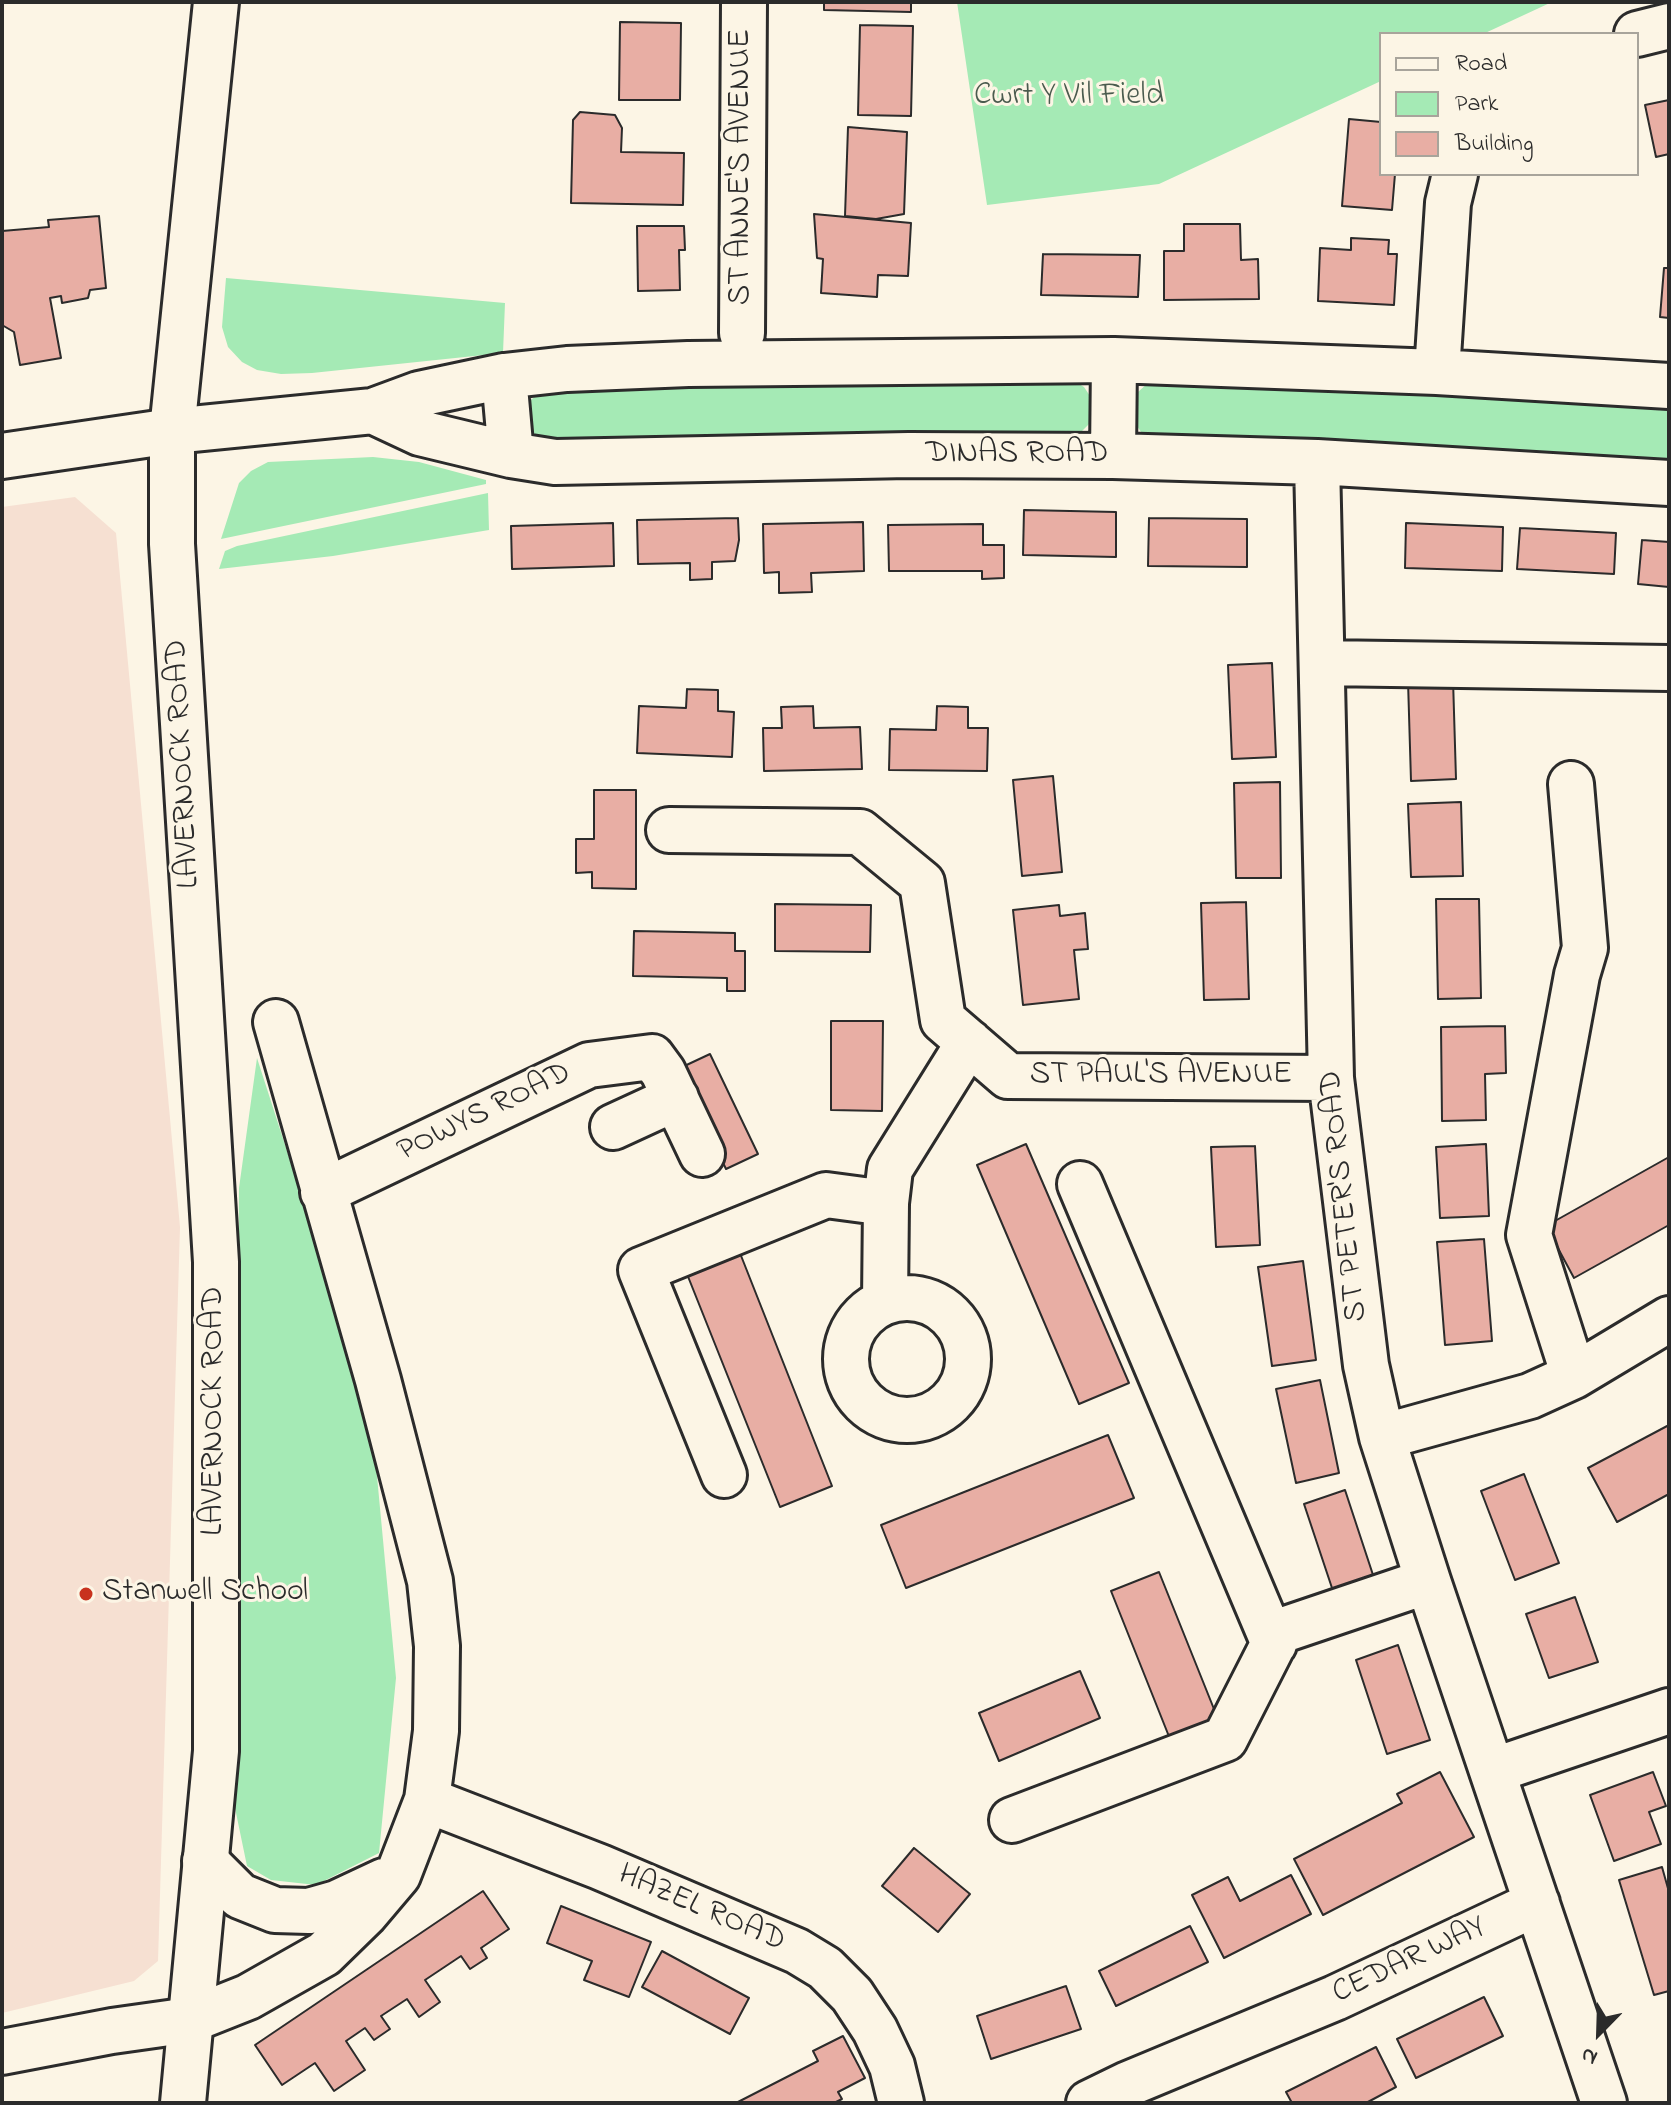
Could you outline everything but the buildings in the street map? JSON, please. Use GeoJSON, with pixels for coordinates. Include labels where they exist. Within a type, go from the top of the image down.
{"type":"FeatureCollection","features":[{"type":"Feature","properties":{"kind":"street","name":"LAVERNOCK ROAD"},"geometry":{"type":"LineString","coordinates":[[183,2103],[216,1751],[216,1262],[172,544],[172,431],[216,2]]}},
{"type":"Feature","properties":{"kind":"street","name":"ST ANNE'S AVENUE"},"geometry":{"type":"LineString","coordinates":[[742,333],[744,2]]}},
{"type":"Feature","properties":{"kind":"street"},"geometry":{"type":"LineString","coordinates":[[1639,34],[1669,26]]}},
{"type":"Feature","properties":{"kind":"street"},"geometry":{"type":"LineString","coordinates":[[1437,372],[1448,203],[1455,176]]}},
{"type":"Feature","properties":{"kind":"street"},"geometry":{"type":"LineString","coordinates":[[2,456],[172,431],[373,411],[419,394],[504,376],[567,369],[688,364],[1114,360],[1437,372],[1669,386]]}},
{"type":"Feature","properties":{"kind":"street"},"geometry":{"type":"LineString","coordinates":[[1113,456],[1114,360]]}},
{"type":"Feature","properties":{"kind":"street"},"geometry":{"type":"LineString","coordinates":[[504,376],[511,455]]}},
{"type":"Feature","properties":{"kind":"street","name":"DINAS ROAD"},"geometry":{"type":"LineString","coordinates":[[373,411],[420,433],[555,462],[909,455],[1113,456],[1317,462],[1669,483]]}},
{"type":"Feature","properties":{"kind":"street","name":"ST PETER'S ROAD"},"geometry":{"type":"LineString","coordinates":[[1317,462],[1331,1078],[1366,1365],[1382,1437],[1537,1903]]}},
{"type":"Feature","properties":{"kind":"street"},"geometry":{"type":"LineString","coordinates":[[1322,663],[1669,668]]}},
{"type":"Feature","properties":{"kind":"street"},"geometry":{"type":"LineString","coordinates":[[1571,784],[1585,948],[1577,975],[1529,1235],[1574,1376]]}},
{"type":"Feature","properties":{"kind":"street","name":"ST PAUL'S AVENUE"},"geometry":{"type":"LineString","coordinates":[[669,830],[860,832],[922,883],[943,1020],[1008,1076],[1331,1078]]}},
{"type":"Feature","properties":{"kind":"street"},"geometry":{"type":"LineString","coordinates":[[2,2052],[190,2020],[248,1997],[324,1954],[365,1914],[398,1875],[427,1800],[436,1731],[437,1646],[430,1581],[378,1380],[276,1022]]}},
{"type":"Feature","properties":{"kind":"street"},"geometry":{"type":"LineString","coordinates":[[885,1302],[886,1203],[890,1169],[969,1042]]}},
{"type":"Feature","properties":{"kind":"street","name":"POWYS ROAD"},"geometry":{"type":"LineString","coordinates":[[323,1192],[589,1065],[652,1057],[676,1098]]}},
{"type":"Feature","properties":{"kind":"street"},"geometry":{"type":"LineString","coordinates":[[613,1127],[676,1098],[702,1154]]}},
{"type":"Feature","properties":{"kind":"street"},"geometry":{"type":"LineString","coordinates":[[1080,1184],[1274,1644]]}},
{"type":"Feature","properties":{"kind":"street"},"geometry":{"type":"LineString","coordinates":[[724,1475],[641,1270],[826,1195],[886,1203]]}},
{"type":"Feature","properties":{"kind":"street"},"geometry":{"type":"LineString","coordinates":[[1382,1437],[1530,1396],[1574,1376],[1669,1319]]}},
{"type":"Feature","properties":{"kind":"street"},"geometry":{"type":"LineString","coordinates":[[1012,1820],[1225,1739],[1280,1631],[1428,1581]]}},
{"type":"Feature","properties":{"kind":"street"},"geometry":{"type":"LineString","coordinates":[[1492,1771],[1669,1711]]}},
{"type":"Feature","properties":{"kind":"street","name":"HAZEL ROAD"},"geometry":{"type":"LineString","coordinates":[[427,1800],[628,1879],[797,1951],[825,1968],[852,1995],[875,2030],[892,2066],[901,2103]]}},
{"type":"Feature","properties":{"kind":"street"},"geometry":{"type":"LineString","coordinates":[[205,1861],[240,1896],[275,1910],[309,1911],[398,1875]]}},
{"type":"Feature","properties":{"kind":"street"},"geometry":{"type":"LineString","coordinates":[[1537,1903],[1604,2103]]}},
{"type":"Feature","properties":{"kind":"street","name":"CEDAR WAY"},"geometry":{"type":"LineString","coordinates":[[1089,2103],[1335,1998],[1537,1903]]}},
{"type":"Feature","properties":{"kind":"shaded area","name":"Stanwell School"},"geometry":{"type":"Polygon","coordinates":[[[75,497],[116,533],[180,1227],[158,1961],[134,1981],[2,2013],[2,507],[75,497]]]}},
{"type":"Feature","properties":{"kind":"green space","name":"Cwrt Y Vil Field"},"geometry":{"type":"Polygon","coordinates":[[[957,2],[1552,2],[1487,32],[1379,32],[1379,82],[1159,184],[987,205],[957,2]]]}},
{"type":"Feature","properties":{"kind":"green space"},"geometry":{"type":"Polygon","coordinates":[[[226,278],[505,303],[503,353],[312,373],[281,374],[257,370],[242,362],[228,347],[222,327],[226,278]]]}},
{"type":"Feature","properties":{"kind":"green space"},"geometry":{"type":"Polygon","coordinates":[[[1071,379],[1084,387],[1092,399],[1095,412],[1078,435],[537,441],[526,414],[531,400],[541,390],[556,384],[1071,379]]]}},
{"type":"Feature","properties":{"kind":"green space"},"geometry":{"type":"Polygon","coordinates":[[[1148,383],[1669,400],[1669,466],[1143,435],[1135,423],[1133,407],[1138,392],[1148,383]]]}},
{"type":"Feature","properties":{"kind":"green space"},"geometry":{"type":"Polygon","coordinates":[[[373,457],[419,462],[486,480],[486,484],[221,539],[239,483],[251,471],[268,462],[373,457]]]}},
{"type":"Feature","properties":{"kind":"green space"},"geometry":{"type":"Polygon","coordinates":[[[488,493],[489,530],[333,556],[219,569],[225,551],[237,546],[488,493]]]}},
{"type":"Feature","properties":{"kind":"green space"},"geometry":{"type":"Polygon","coordinates":[[[257,1058],[336,1303],[375,1455],[396,1678],[379,1853],[316,1885],[271,1880],[247,1866],[235,1808],[239,1188],[257,1058]]]}},
{"type":"Feature","properties":{"kind":"place","name":"Stanwell School"},"geometry":{"type":"Point","coordinates":[86,1594]}}]}
